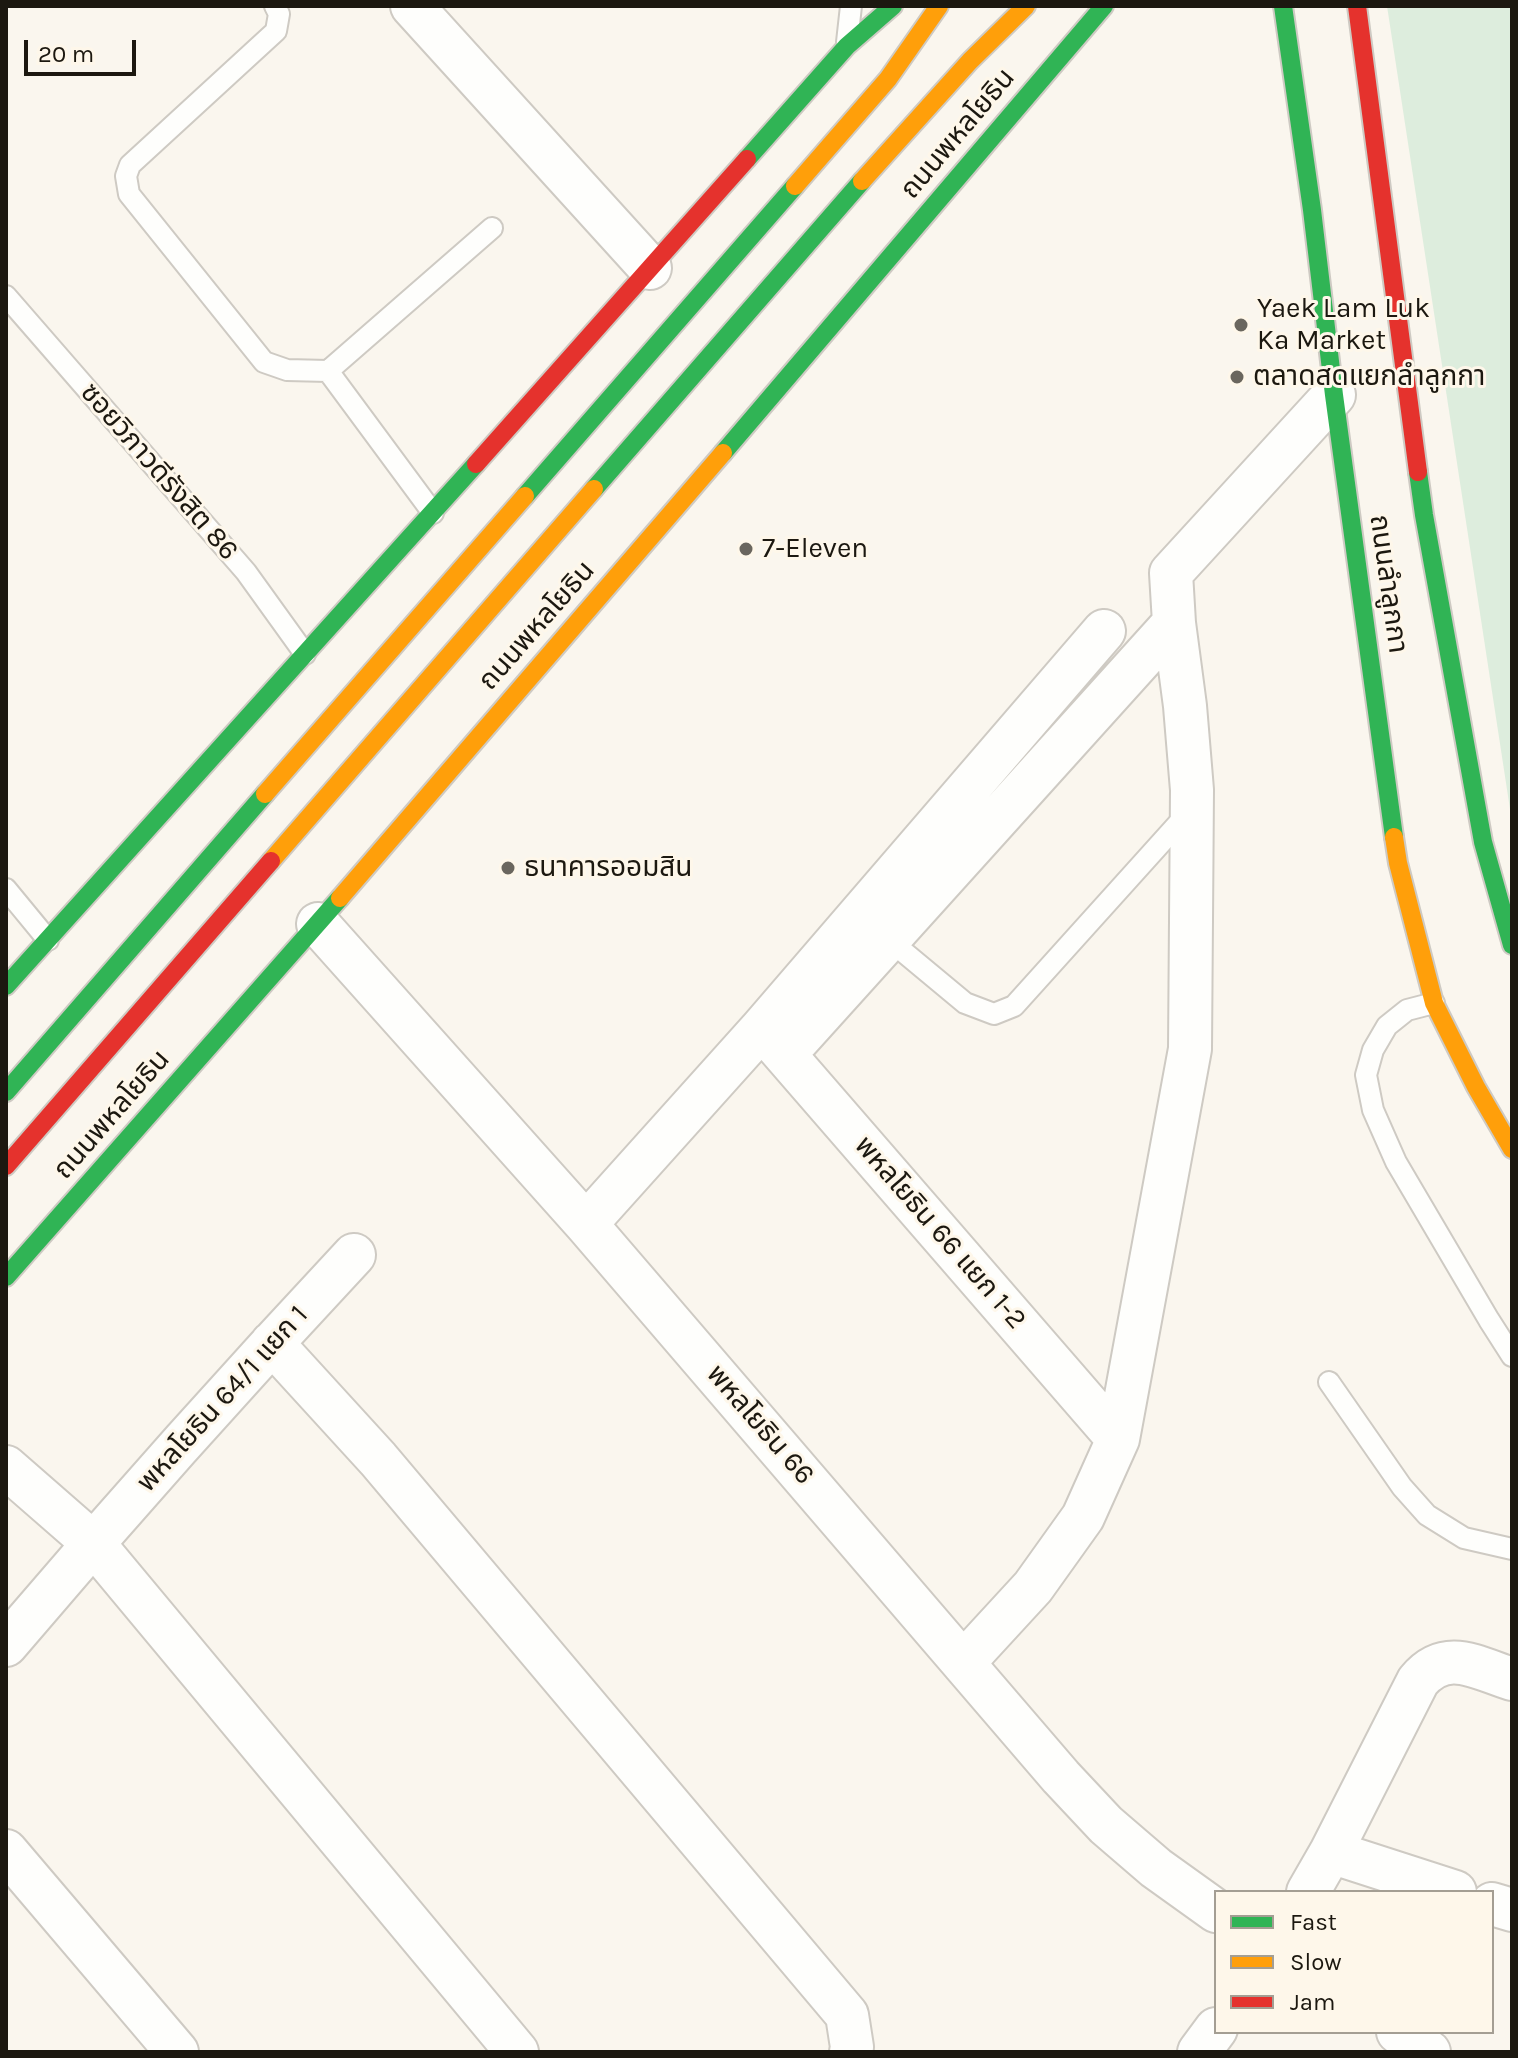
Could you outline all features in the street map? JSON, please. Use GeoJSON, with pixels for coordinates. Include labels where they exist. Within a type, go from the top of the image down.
{"type":"FeatureCollection","features":[{"type":"Feature","properties":{"kind":"main road"},"geometry":{"type":"LineString","coordinates":[[6,986],[433,513],[847,46],[893,6]]}},
{"type":"Feature","properties":{"kind":"main road"},"geometry":{"type":"LineString","coordinates":[[6,1092],[888,79],[939,6]]}},
{"type":"Feature","properties":{"kind":"main road","name":"ถนนพหลโยธิน"},"geometry":{"type":"LineString","coordinates":[[6,1166],[916,119],[1026,6]]}},
{"type":"Feature","properties":{"kind":"main road","name":"ถนนพหลโยธิน"},"geometry":{"type":"LineString","coordinates":[[6,1277],[318,924],[1104,6]]}},
{"type":"Feature","properties":{"kind":"main road","name":"ถนนลำลูกกา"},"geometry":{"type":"LineString","coordinates":[[1283,6],[1398,863],[1434,1003],[1476,1087],[1512,1149]]}},
{"type":"Feature","properties":{"kind":"main road","name":"ถนนลำลูกกา"},"geometry":{"type":"LineString","coordinates":[[1357,6],[1424,515],[1483,842],[1512,945]]}},
{"type":"Feature","properties":{"kind":"street"},"geometry":{"type":"LineString","coordinates":[[412,6],[447,21],[650,268]]}},
{"type":"Feature","properties":{"kind":"street"},"geometry":{"type":"LineString","coordinates":[[964,1662],[1033,1587],[1083,1517],[1118,1439],[1190,1049],[1192,790],[1171,573],[1334,395]]}},
{"type":"Feature","properties":{"kind":"street"},"geometry":{"type":"LineString","coordinates":[[586,1224],[774,1041],[888,939],[1174,623]]}},
{"type":"Feature","properties":{"kind":"street"},"geometry":{"type":"LineString","coordinates":[[774,1041],[1104,631]]}},
{"type":"Feature","properties":{"kind":"street","name":"พหลโยธิน 66"},"geometry":{"type":"LineString","coordinates":[[318,924],[586,1224],[1061,1777],[1106,1825],[1156,1868],[1214,1910]]}},
{"type":"Feature","properties":{"kind":"street","name":"พหลโยธิน 66 แยก 1-2"},"geometry":{"type":"LineString","coordinates":[[774,1041],[1118,1439]]}},
{"type":"Feature","properties":{"kind":"street","name":"พหลโยธิน 64/1 แยก 1"},"geometry":{"type":"LineString","coordinates":[[6,1645],[93,1543],[354,1255]]}},
{"type":"Feature","properties":{"kind":"street"},"geometry":{"type":"LineString","coordinates":[[272,1343],[378,1459],[847,2015],[851,2052]]}},
{"type":"Feature","properties":{"kind":"street"},"geometry":{"type":"LineString","coordinates":[[6,1467],[93,1543],[517,2052]]}},
{"type":"Feature","properties":{"kind":"street"},"geometry":{"type":"LineString","coordinates":[[1309,1890],[1426,1671],[1450,1661],[1512,1679]]}},
{"type":"Feature","properties":{"kind":"street"},"geometry":{"type":"LineString","coordinates":[[6,1851],[177,2052]]}},
{"type":"Feature","properties":{"kind":"street"},"geometry":{"type":"LineString","coordinates":[[1331,1852],[1449,1890]]}},
{"type":"Feature","properties":{"kind":"street"},"geometry":{"type":"LineString","coordinates":[[1199,2052],[1214,2032]]}},
{"type":"Feature","properties":{"kind":"street"},"geometry":{"type":"LineString","coordinates":[[1401,2034],[1429,2052]]}},
{"type":"Feature","properties":{"kind":"lane"},"geometry":{"type":"LineString","coordinates":[[275,6],[279,14],[276,31],[130,165],[126,176],[129,194],[264,362],[287,370],[328,371],[492,228]]}},
{"type":"Feature","properties":{"kind":"lane"},"geometry":{"type":"LineString","coordinates":[[847,46],[851,6]]}},
{"type":"Feature","properties":{"kind":"lane","name":"ซอยวิภาวดีรังสิต 86"},"geometry":{"type":"LineString","coordinates":[[6,296],[246,572],[305,654]]}},
{"type":"Feature","properties":{"kind":"lane"},"geometry":{"type":"LineString","coordinates":[[328,371],[433,513]]}},
{"type":"Feature","properties":{"kind":"lane"},"geometry":{"type":"LineString","coordinates":[[888,939],[965,1003],[994,1014],[1014,1006],[1191,810]]}},
{"type":"Feature","properties":{"kind":"lane"},"geometry":{"type":"LineString","coordinates":[[6,889],[48,940]]}},
{"type":"Feature","properties":{"kind":"lane"},"geometry":{"type":"LineString","coordinates":[[1434,1003],[1407,1010],[1387,1026],[1373,1050],[1366,1075],[1373,1110],[1396,1162],[1512,1356]]}},
{"type":"Feature","properties":{"kind":"lane"},"geometry":{"type":"LineString","coordinates":[[1329,1382],[1402,1487],[1427,1515],[1464,1538],[1512,1549]]}},
{"type":"Feature","properties":{"kind":"green space"},"geometry":{"type":"Polygon","coordinates":[[[1387,6],[1512,6],[1512,814],[1510,809],[1387,6]]]}},
{"type":"Feature","properties":{"kind":"traffic: fast"},"geometry":{"type":"LineString","coordinates":[[747,159],[847,46],[893,6]]}},
{"type":"Feature","properties":{"kind":"traffic: fast"},"geometry":{"type":"LineString","coordinates":[[723,453],[1104,6]]}},
{"type":"Feature","properties":{"kind":"traffic: fast"},"geometry":{"type":"LineString","coordinates":[[1283,6],[1394,837]]}},
{"type":"Feature","properties":{"kind":"traffic: fast"},"geometry":{"type":"LineString","coordinates":[[594,489],[862,181]]}},
{"type":"Feature","properties":{"kind":"traffic: fast"},"geometry":{"type":"LineString","coordinates":[[525,496],[795,186]]}},
{"type":"Feature","properties":{"kind":"traffic: fast"},"geometry":{"type":"LineString","coordinates":[[6,986],[476,464]]}},
{"type":"Feature","properties":{"kind":"traffic: fast"},"geometry":{"type":"LineString","coordinates":[[1418,472],[1483,842],[1512,945]]}},
{"type":"Feature","properties":{"kind":"traffic: fast"},"geometry":{"type":"LineString","coordinates":[[6,1092],[265,794]]}},
{"type":"Feature","properties":{"kind":"traffic: fast"},"geometry":{"type":"LineString","coordinates":[[6,1277],[340,898]]}},
{"type":"Feature","properties":{"kind":"traffic: slow"},"geometry":{"type":"LineString","coordinates":[[795,186],[888,79],[939,6]]}},
{"type":"Feature","properties":{"kind":"traffic: slow"},"geometry":{"type":"LineString","coordinates":[[862,181],[970,61],[1026,6]]}},
{"type":"Feature","properties":{"kind":"traffic: slow"},"geometry":{"type":"LineString","coordinates":[[340,898],[723,453]]}},
{"type":"Feature","properties":{"kind":"traffic: slow"},"geometry":{"type":"LineString","coordinates":[[271,861],[594,489]]}},
{"type":"Feature","properties":{"kind":"traffic: slow"},"geometry":{"type":"LineString","coordinates":[[265,794],[525,496]]}},
{"type":"Feature","properties":{"kind":"traffic: slow"},"geometry":{"type":"LineString","coordinates":[[1394,837],[1434,1003],[1476,1087],[1512,1149]]}},
{"type":"Feature","properties":{"kind":"traffic: jam"},"geometry":{"type":"LineString","coordinates":[[1357,6],[1418,472]]}},
{"type":"Feature","properties":{"kind":"traffic: jam"},"geometry":{"type":"LineString","coordinates":[[476,464],[747,159]]}},
{"type":"Feature","properties":{"kind":"traffic: jam"},"geometry":{"type":"LineString","coordinates":[[6,1166],[271,861]]}},
{"type":"Feature","properties":{"kind":"place","name":"Yaek Lam Luk Ka Market"},"geometry":{"type":"Point","coordinates":[1241,325]}},
{"type":"Feature","properties":{"kind":"place","name":"ตลาดสดแยกลำลูกกา"},"geometry":{"type":"Point","coordinates":[1237,377]}},
{"type":"Feature","properties":{"kind":"place","name":"7-Eleven"},"geometry":{"type":"Point","coordinates":[746,549]}},
{"type":"Feature","properties":{"kind":"place","name":"ธนาคารออมสิน"},"geometry":{"type":"Point","coordinates":[508,868]}}]}
